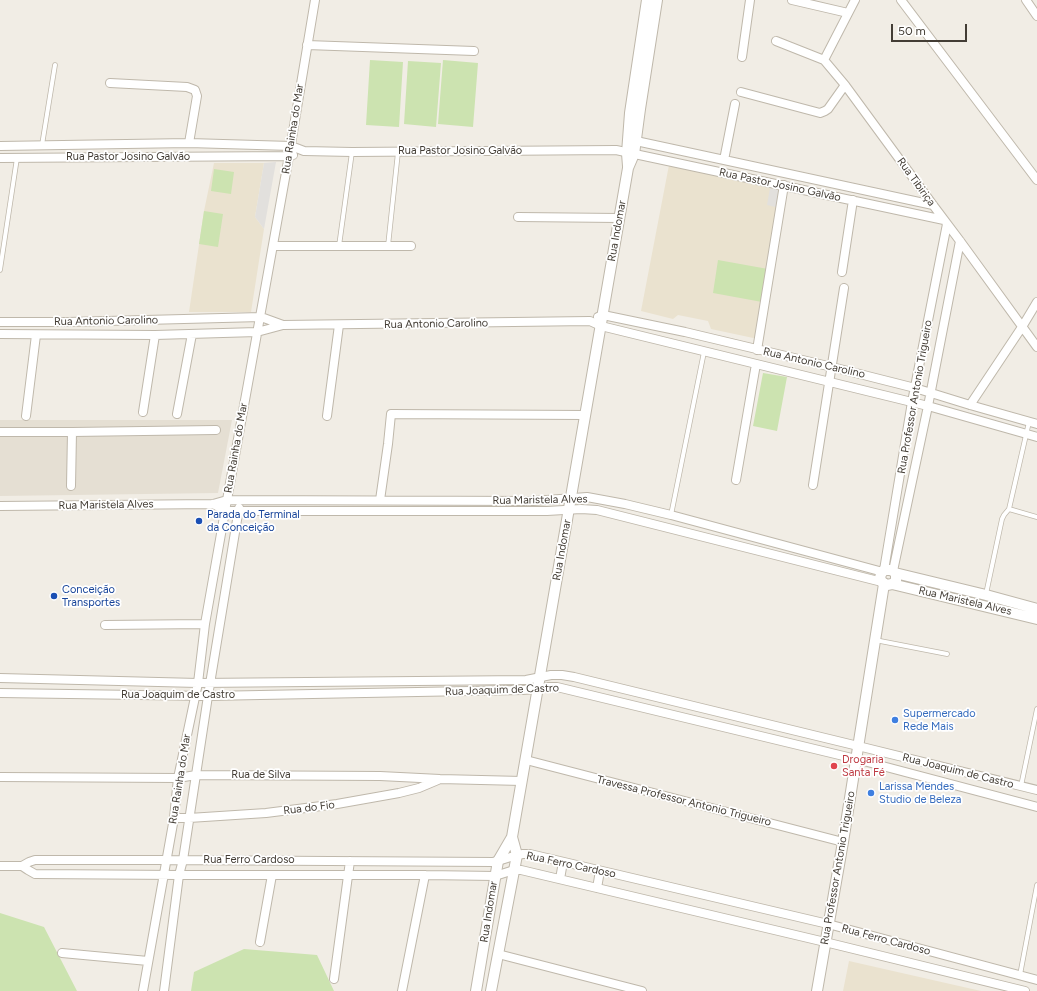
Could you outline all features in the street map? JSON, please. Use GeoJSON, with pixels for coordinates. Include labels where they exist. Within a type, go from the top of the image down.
{"type":"FeatureCollection","features":[{"type":"Feature","properties":{"kind":"street","name":"Rua Rainha do Mar"},"geometry":{"type":"LineString","coordinates":[[143,991],[165,875],[174,818],[178,778],[198,683],[206,624],[227,500],[290,156],[315,0]]}},
{"type":"Feature","properties":{"kind":"street","name":"Rua Indomar"},"geometry":{"type":"LineString","coordinates":[[631,148],[630,112],[647,0]]}},
{"type":"Feature","properties":{"kind":"street","name":"Rua Indomar"},"geometry":{"type":"LineString","coordinates":[[476,991],[498,861],[512,837],[631,148],[639,116],[657,0]]}},
{"type":"Feature","properties":{"kind":"street"},"geometry":{"type":"LineString","coordinates":[[742,57],[750,0]]}},
{"type":"Feature","properties":{"kind":"street"},"geometry":{"type":"LineString","coordinates":[[792,0],[848,13]]}},
{"type":"Feature","properties":{"kind":"street"},"geometry":{"type":"LineString","coordinates":[[824,60],[855,0]]}},
{"type":"Feature","properties":{"kind":"street"},"geometry":{"type":"LineString","coordinates":[[901,0],[1037,180]]}},
{"type":"Feature","properties":{"kind":"street"},"geometry":{"type":"LineString","coordinates":[[1026,0],[1037,16]]}},
{"type":"Feature","properties":{"kind":"street","name":"Rua Tibiriça"},"geometry":{"type":"LineString","coordinates":[[776,42],[824,60],[845,85],[1037,347]]}},
{"type":"Feature","properties":{"kind":"street"},"geometry":{"type":"LineString","coordinates":[[307,45],[474,52]]}},
{"type":"Feature","properties":{"kind":"street","name":"Rua Pastor Josino Galvão"},"geometry":{"type":"LineString","coordinates":[[110,83],[187,87],[195,90],[197,96],[190,143]]}},
{"type":"Feature","properties":{"kind":"street"},"geometry":{"type":"LineString","coordinates":[[741,92],[820,113],[824,112],[828,108],[845,85]]}},
{"type":"Feature","properties":{"kind":"street"},"geometry":{"type":"LineString","coordinates":[[724,160],[735,104]]}},
{"type":"Feature","properties":{"kind":"street","name":"Rua Pastor Josino Galvão"},"geometry":{"type":"LineString","coordinates":[[0,146],[190,143],[291,146],[304,152]]}},
{"type":"Feature","properties":{"kind":"street","name":"Rua Pastor Josino Galvão"},"geometry":{"type":"LineString","coordinates":[[631,148],[946,222]]}},
{"type":"Feature","properties":{"kind":"street","name":"Rua Pastor Josino Galvão"},"geometry":{"type":"LineString","coordinates":[[0,158],[290,156],[304,152],[616,150],[631,148],[724,160],[933,205]]}},
{"type":"Feature","properties":{"kind":"street"},"geometry":{"type":"LineString","coordinates":[[757,350],[784,185]]}},
{"type":"Feature","properties":{"kind":"street"},"geometry":{"type":"LineString","coordinates":[[842,272],[853,200]]}},
{"type":"Feature","properties":{"kind":"street"},"geometry":{"type":"LineString","coordinates":[[518,217],[620,218]]}},
{"type":"Feature","properties":{"kind":"street","name":"Rua Professor Antonio Trigueiro"},"geometry":{"type":"LineString","coordinates":[[888,578],[912,402],[946,222]]}},
{"type":"Feature","properties":{"kind":"street","name":"Rua Professor Antonio Trigueiro"},"geometry":{"type":"LineString","coordinates":[[817,991],[843,842],[877,627],[928,406],[960,241]]}},
{"type":"Feature","properties":{"kind":"street"},"geometry":{"type":"LineString","coordinates":[[273,246],[411,246]]}},
{"type":"Feature","properties":{"kind":"street"},"geometry":{"type":"LineString","coordinates":[[814,485],[844,288]]}},
{"type":"Feature","properties":{"kind":"street"},"geometry":{"type":"LineString","coordinates":[[970,405],[1037,302]]}},
{"type":"Feature","properties":{"kind":"street","name":"Rua Antonio Carolino"},"geometry":{"type":"LineString","coordinates":[[0,334],[155,335],[258,332],[283,325],[590,321],[603,315],[686,332],[832,367],[930,392],[1033,423]]}},
{"type":"Feature","properties":{"kind":"street","name":"Rua Antonio Carolino"},"geometry":{"type":"LineString","coordinates":[[0,322],[68,322],[261,317],[283,325]]}},
{"type":"Feature","properties":{"kind":"street","name":"Rua Antonio Carolino"},"geometry":{"type":"LineString","coordinates":[[590,321],[601,326],[928,406],[1037,437]]}},
{"type":"Feature","properties":{"kind":"street"},"geometry":{"type":"LineString","coordinates":[[68,322],[68,335]]}},
{"type":"Feature","properties":{"kind":"street"},"geometry":{"type":"LineString","coordinates":[[327,416],[339,325]]}},
{"type":"Feature","properties":{"kind":"street"},"geometry":{"type":"LineString","coordinates":[[683,346],[686,332]]}},
{"type":"Feature","properties":{"kind":"street"},"geometry":{"type":"LineString","coordinates":[[177,414],[192,334]]}},
{"type":"Feature","properties":{"kind":"street"},"geometry":{"type":"LineString","coordinates":[[26,416],[36,335]]}},
{"type":"Feature","properties":{"kind":"street"},"geometry":{"type":"LineString","coordinates":[[143,412],[155,335]]}},
{"type":"Feature","properties":{"kind":"street"},"geometry":{"type":"LineString","coordinates":[[736,480],[756,364]]}},
{"type":"Feature","properties":{"kind":"street"},"geometry":{"type":"LineString","coordinates":[[380,500],[391,414],[585,415]]}},
{"type":"Feature","properties":{"kind":"street"},"geometry":{"type":"LineString","coordinates":[[0,432],[216,430]]}},
{"type":"Feature","properties":{"kind":"street"},"geometry":{"type":"LineString","coordinates":[[71,486],[72,432]]}},
{"type":"Feature","properties":{"kind":"street","name":"Rua Maristela Alves"},"geometry":{"type":"LineString","coordinates":[[0,506],[213,504],[227,500],[533,501],[587,497],[671,515],[888,578],[1037,619]]}},
{"type":"Feature","properties":{"kind":"street","name":"Rua Rainha do Mar"},"geometry":{"type":"LineString","coordinates":[[164,991],[179,875],[183,860],[239,500]]}},
{"type":"Feature","properties":{"kind":"street","name":"Rua Maristela Alves"},"geometry":{"type":"LineString","coordinates":[[213,504],[226,511],[238,512],[597,510],[888,578],[986,595],[1037,609]]}},
{"type":"Feature","properties":{"kind":"street"},"geometry":{"type":"LineString","coordinates":[[105,624],[206,624]]}},
{"type":"Feature","properties":{"kind":"street","name":"Rua Joaquim de Castro"},"geometry":{"type":"LineString","coordinates":[[0,678],[198,683],[526,680],[551,675],[562,675],[1037,790]]}},
{"type":"Feature","properties":{"kind":"street","name":"Rua Joaquim de Castro"},"geometry":{"type":"LineString","coordinates":[[0,692],[208,696],[522,690],[548,687],[568,689],[856,759],[1037,807]]}},
{"type":"Feature","properties":{"kind":"street","name":"Travessa Professor Antonio Trigueiro"},"geometry":{"type":"LineString","coordinates":[[526,760],[843,842]]}},
{"type":"Feature","properties":{"kind":"street","name":"Rua de Silva"},"geometry":{"type":"LineString","coordinates":[[0,777],[178,778],[196,774],[380,776],[522,781]]}},
{"type":"Feature","properties":{"kind":"street","name":"Rua do Fio"},"geometry":{"type":"LineString","coordinates":[[174,818],[266,813],[337,804],[399,793],[419,788],[440,779]]}},
{"type":"Feature","properties":{"kind":"street"},"geometry":{"type":"LineString","coordinates":[[997,796],[999,781]]}},
{"type":"Feature","properties":{"kind":"street","name":"Rua Indomar"},"geometry":{"type":"LineString","coordinates":[[491,991],[518,855],[512,837]]}},
{"type":"Feature","properties":{"kind":"street","name":"Rua Ferro Cardoso"},"geometry":{"type":"LineString","coordinates":[[22,866],[35,860],[485,862],[498,861],[518,855],[530,854],[828,924],[1037,980]]}},
{"type":"Feature","properties":{"kind":"street"},"geometry":{"type":"LineString","coordinates":[[334,979],[350,861]]}},
{"type":"Feature","properties":{"kind":"street"},"geometry":{"type":"LineString","coordinates":[[560,879],[564,862]]}},
{"type":"Feature","properties":{"kind":"street","name":"Rua Ferro Cardoso"},"geometry":{"type":"LineString","coordinates":[[0,866],[22,866],[35,874],[165,875],[496,876],[514,870],[521,870],[1025,991]]}},
{"type":"Feature","properties":{"kind":"street"},"geometry":{"type":"LineString","coordinates":[[597,888],[600,871]]}},
{"type":"Feature","properties":{"kind":"street"},"geometry":{"type":"LineString","coordinates":[[260,942],[272,875]]}},
{"type":"Feature","properties":{"kind":"street"},"geometry":{"type":"LineString","coordinates":[[402,991],[424,875]]}},
{"type":"Feature","properties":{"kind":"street"},"geometry":{"type":"LineString","coordinates":[[62,953],[148,961]]}},
{"type":"Feature","properties":{"kind":"street"},"geometry":{"type":"LineString","coordinates":[[498,954],[642,991]]}},
{"type":"Feature","properties":{"kind":"lane"},"geometry":{"type":"LineString","coordinates":[[42,145],[55,65]]}},
{"type":"Feature","properties":{"kind":"lane"},"geometry":{"type":"LineString","coordinates":[[339,246],[352,152]]}},
{"type":"Feature","properties":{"kind":"lane"},"geometry":{"type":"LineString","coordinates":[[388,246],[398,152]]}},
{"type":"Feature","properties":{"kind":"lane"},"geometry":{"type":"LineString","coordinates":[[0,270],[17,158]]}},
{"type":"Feature","properties":{"kind":"lane"},"geometry":{"type":"LineString","coordinates":[[671,515],[704,351]]}},
{"type":"Feature","properties":{"kind":"lane"},"geometry":{"type":"LineString","coordinates":[[986,595],[1002,519],[1009,509],[1026,434],[1033,423]]}},
{"type":"Feature","properties":{"kind":"lane"},"geometry":{"type":"LineString","coordinates":[[1009,509],[1037,517]]}},
{"type":"Feature","properties":{"kind":"lane"},"geometry":{"type":"LineString","coordinates":[[875,640],[947,654]]}},
{"type":"Feature","properties":{"kind":"lane"},"geometry":{"type":"LineString","coordinates":[[1021,786],[1037,710]]}},
{"type":"Feature","properties":{"kind":"lane"},"geometry":{"type":"LineString","coordinates":[[1020,975],[1037,885]]}},
{"type":"Feature","properties":{"kind":"shaded area"},"geometry":{"type":"Polygon","coordinates":[[[276,162],[264,229],[255,217],[264,163],[276,162]]]}},
{"type":"Feature","properties":{"kind":"shaded area"},"geometry":{"type":"Polygon","coordinates":[[[214,163],[264,163],[255,217],[264,229],[251,312],[189,312],[204,211],[214,163]]]}},
{"type":"Feature","properties":{"kind":"shaded area"},"geometry":{"type":"Polygon","coordinates":[[[669,165],[783,191],[758,339],[711,329],[708,321],[678,315],[673,319],[641,311],[669,165]]]}},
{"type":"Feature","properties":{"kind":"shaded area"},"geometry":{"type":"Polygon","coordinates":[[[770,188],[783,191],[780,208],[767,205],[770,188]]]}},
{"type":"Feature","properties":{"kind":"shaded area"},"geometry":{"type":"Polygon","coordinates":[[[0,420],[232,420],[218,493],[0,496],[0,420]]]}},
{"type":"Feature","properties":{"kind":"shaded area"},"geometry":{"type":"Polygon","coordinates":[[[849,961],[981,991],[843,991],[849,961]]]}},
{"type":"Feature","properties":{"kind":"green space"},"geometry":{"type":"Polygon","coordinates":[[[370,60],[403,62],[399,127],[366,125],[370,60]]]}},
{"type":"Feature","properties":{"kind":"green space"},"geometry":{"type":"Polygon","coordinates":[[[443,60],[478,63],[473,127],[438,124],[443,60]]]}},
{"type":"Feature","properties":{"kind":"green space"},"geometry":{"type":"Polygon","coordinates":[[[408,61],[441,63],[436,127],[404,124],[408,61]]]}},
{"type":"Feature","properties":{"kind":"green space"},"geometry":{"type":"Polygon","coordinates":[[[214,169],[234,172],[231,194],[211,191],[214,169]]]}},
{"type":"Feature","properties":{"kind":"green space"},"geometry":{"type":"Polygon","coordinates":[[[204,211],[223,214],[218,247],[199,244],[204,211]]]}},
{"type":"Feature","properties":{"kind":"green space"},"geometry":{"type":"Polygon","coordinates":[[[718,260],[768,269],[762,302],[713,293],[718,260]]]}},
{"type":"Feature","properties":{"kind":"green space"},"geometry":{"type":"Polygon","coordinates":[[[763,373],[787,377],[777,431],[753,426],[763,373]]]}},
{"type":"Feature","properties":{"kind":"green space"},"geometry":{"type":"Polygon","coordinates":[[[0,913],[44,927],[77,991],[0,991],[0,913]]]}},
{"type":"Feature","properties":{"kind":"green space"},"geometry":{"type":"Polygon","coordinates":[[[244,949],[317,955],[334,991],[191,991],[194,972],[244,949]]]}},
{"type":"Feature","properties":{"kind":"place","name":"Parada do Terminal da Conceição"},"geometry":{"type":"Point","coordinates":[199,521]}},
{"type":"Feature","properties":{"kind":"place","name":"Conceição Transportes"},"geometry":{"type":"Point","coordinates":[54,596]}},
{"type":"Feature","properties":{"kind":"place","name":"Supermercado Rede Mais"},"geometry":{"type":"Point","coordinates":[895,720]}},
{"type":"Feature","properties":{"kind":"place","name":"Drogaria Santa Fé"},"geometry":{"type":"Point","coordinates":[834,766]}},
{"type":"Feature","properties":{"kind":"place","name":"Larissa Mendes Studio de Beleza"},"geometry":{"type":"Point","coordinates":[871,793]}}]}
